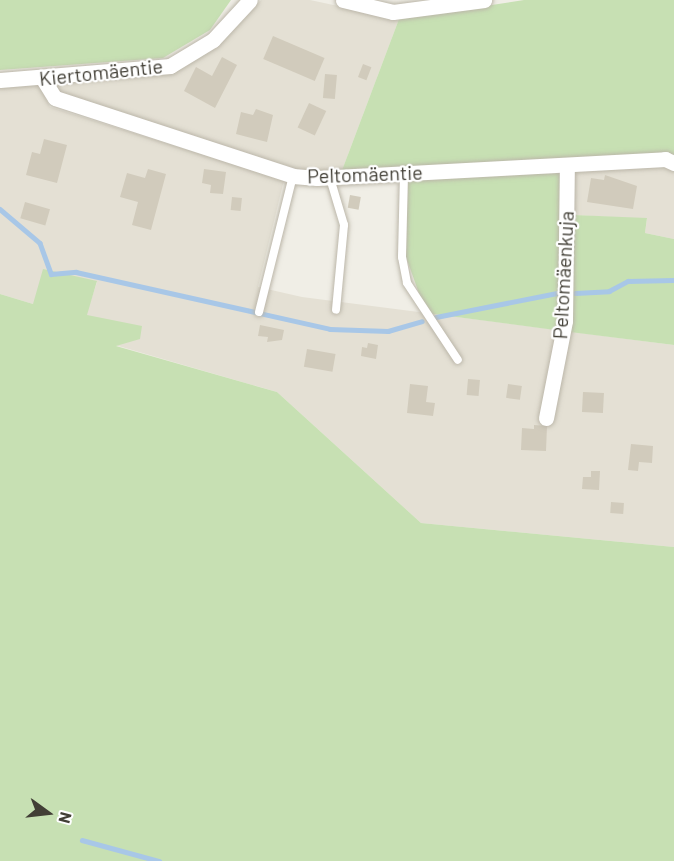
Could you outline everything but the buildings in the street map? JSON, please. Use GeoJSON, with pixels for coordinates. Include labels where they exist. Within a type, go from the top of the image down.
{"type":"FeatureCollection","features":[{"type":"Feature","properties":{"kind":"street","name":"Kiertomäentie"},"geometry":{"type":"LineString","coordinates":[[0,80],[43,79],[170,66],[213,40],[250,0]]}},
{"type":"Feature","properties":{"kind":"street"},"geometry":{"type":"LineString","coordinates":[[343,0],[393,12],[484,0]]}},
{"type":"Feature","properties":{"kind":"street","name":"Peltomäentie"},"geometry":{"type":"LineString","coordinates":[[43,79],[55,98],[292,176],[330,178],[665,159],[674,163]]}},
{"type":"Feature","properties":{"kind":"street","name":"Peltomäenkuja"},"geometry":{"type":"LineString","coordinates":[[546,418],[565,321],[567,166]]}},
{"type":"Feature","properties":{"kind":"lane"},"geometry":{"type":"LineString","coordinates":[[404,174],[402,257],[407,283],[458,360]]}},
{"type":"Feature","properties":{"kind":"lane"},"geometry":{"type":"LineString","coordinates":[[259,312],[292,176]]}},
{"type":"Feature","properties":{"kind":"lane"},"geometry":{"type":"LineString","coordinates":[[330,178],[344,225],[336,310]]}},
{"type":"Feature","properties":{"kind":"shaded area"},"geometry":{"type":"Polygon","coordinates":[[[261,0],[310,0],[399,19],[341,173],[296,169],[60,93],[52,82],[171,72],[216,44],[261,0]]]}},
{"type":"Feature","properties":{"kind":"shaded area"},"geometry":{"type":"Polygon","coordinates":[[[39,85],[50,107],[284,180],[258,287],[302,297],[674,345],[674,547],[421,523],[277,392],[115,345],[86,315],[97,282],[33,304],[0,294],[0,86],[39,85]]]}},
{"type":"Feature","properties":{"kind":"shaded area"},"geometry":{"type":"Polygon","coordinates":[[[663,163],[674,166],[674,239],[645,233],[647,219],[574,215],[574,171],[663,163]]]}},
{"type":"Feature","properties":{"kind":"green space"},"geometry":{"type":"Polygon","coordinates":[[[0,0],[231,0],[210,30],[163,58],[0,70],[0,0]]]}},
{"type":"Feature","properties":{"kind":"green space"},"geometry":{"type":"Polygon","coordinates":[[[524,0],[674,0],[674,156],[341,173],[399,19],[524,0]]]}},
{"type":"Feature","properties":{"kind":"green space"},"geometry":{"type":"Polygon","coordinates":[[[562,173],[559,319],[555,330],[426,313],[406,257],[408,179],[562,173]]]}},
{"type":"Feature","properties":{"kind":"green space"},"geometry":{"type":"Polygon","coordinates":[[[574,215],[647,218],[645,233],[674,239],[674,345],[570,332],[574,215]]]}},
{"type":"Feature","properties":{"kind":"green space"},"geometry":{"type":"Polygon","coordinates":[[[43,269],[97,281],[87,315],[142,326],[140,339],[116,346],[277,392],[421,523],[674,547],[674,861],[0,861],[0,294],[33,304],[43,269]]]}},
{"type":"Feature","properties":{"kind":"waterway"},"geometry":{"type":"LineString","coordinates":[[0,209],[40,243],[51,274],[76,272],[330,329],[388,331],[422,321]]}},
{"type":"Feature","properties":{"kind":"waterway"},"geometry":{"type":"LineString","coordinates":[[575,293],[609,291],[628,281],[673,280]]}},
{"type":"Feature","properties":{"kind":"waterway"},"geometry":{"type":"LineString","coordinates":[[436,317],[557,293]]}},
{"type":"Feature","properties":{"kind":"waterway"},"geometry":{"type":"LineString","coordinates":[[82,840],[159,861]]}}]}
